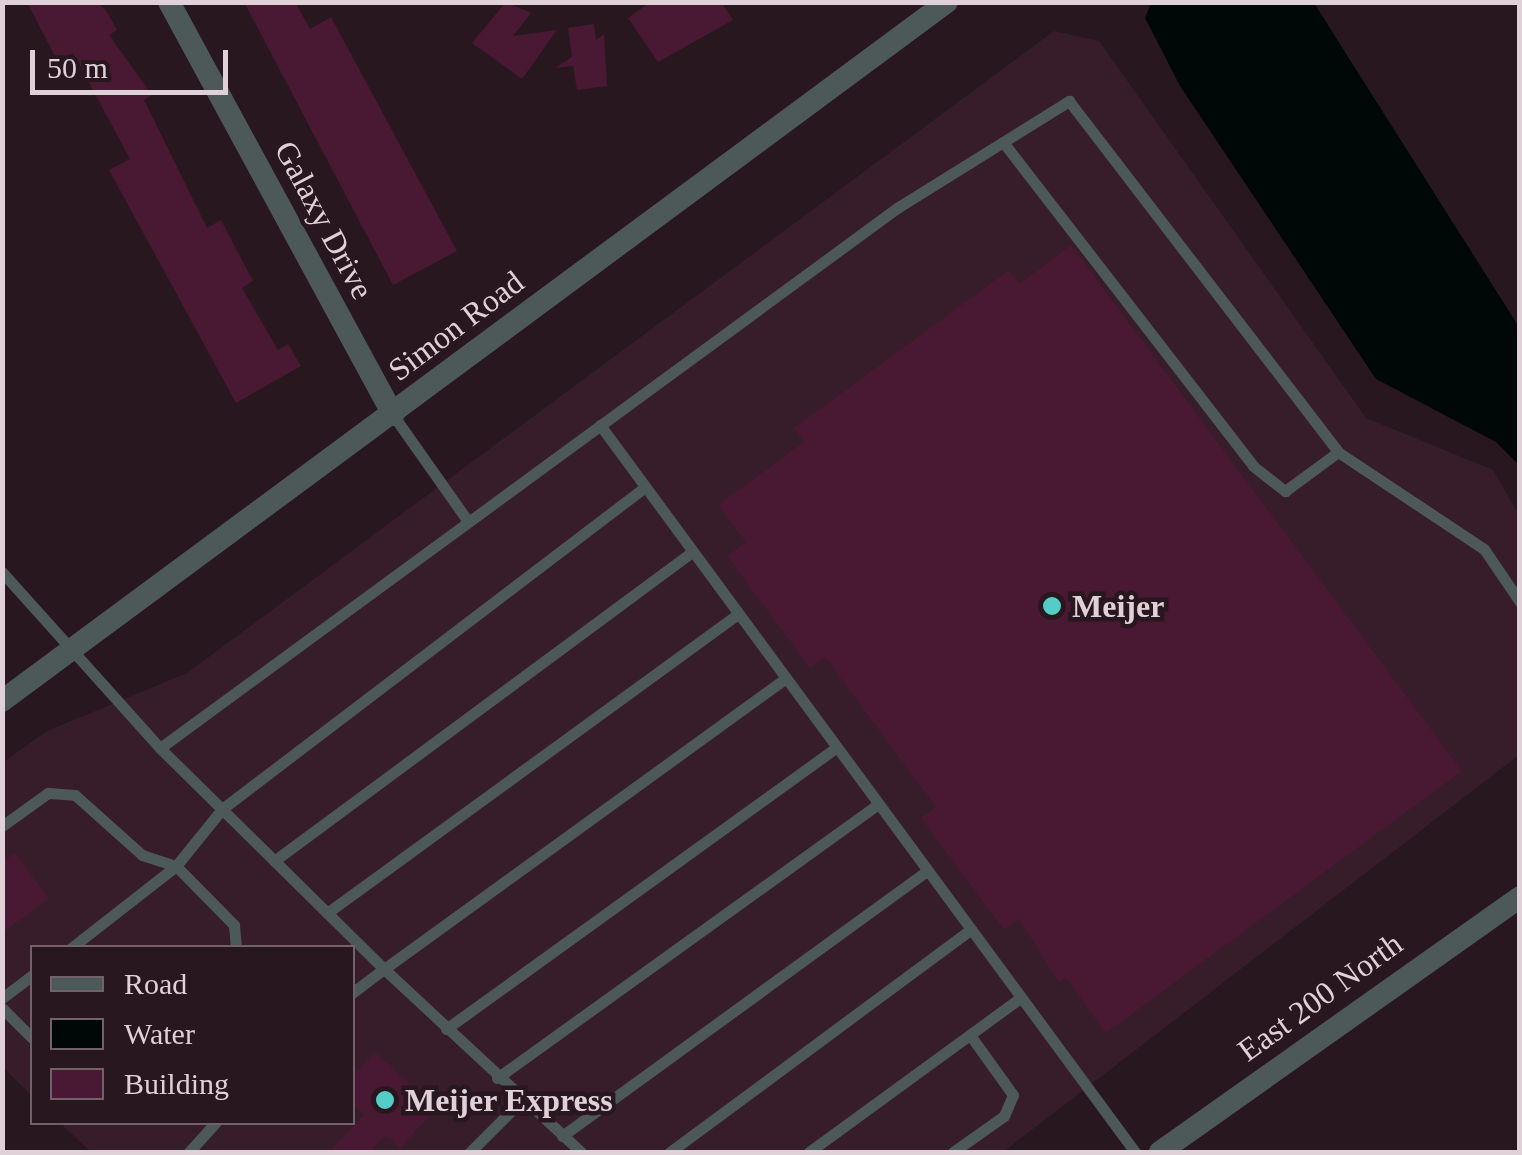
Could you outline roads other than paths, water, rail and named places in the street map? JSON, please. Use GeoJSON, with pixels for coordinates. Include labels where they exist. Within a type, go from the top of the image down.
{"type":"FeatureCollection","features":[{"type":"Feature","properties":{"kind":"street","name":"Galaxy Drive"},"geometry":{"type":"LineString","coordinates":[[169,2],[393,415]]}},
{"type":"Feature","properties":{"kind":"street","name":"Simon Road"},"geometry":{"type":"LineString","coordinates":[[2,701],[948,2]]}},
{"type":"Feature","properties":{"kind":"street","name":"East 200 North"},"geometry":{"type":"LineString","coordinates":[[1160,1152],[1520,897]]}},
{"type":"Feature","properties":{"kind":"lane"},"geometry":{"type":"LineString","coordinates":[[160,748],[897,208],[1069,102],[1338,452],[1484,549],[1520,602]]}},
{"type":"Feature","properties":{"kind":"lane"},"geometry":{"type":"LineString","coordinates":[[1003,142],[1253,466],[1285,492],[1338,452]]}},
{"type":"Feature","properties":{"kind":"lane"},"geometry":{"type":"LineString","coordinates":[[393,415],[467,520]]}},
{"type":"Feature","properties":{"kind":"lane"},"geometry":{"type":"LineString","coordinates":[[600,425],[969,932],[1135,1152]]}},
{"type":"Feature","properties":{"kind":"lane"},"geometry":{"type":"LineString","coordinates":[[76,945],[176,866],[222,809],[645,487]]}},
{"type":"Feature","properties":{"kind":"lane"},"geometry":{"type":"LineString","coordinates":[[274,861],[692,552]]}},
{"type":"Feature","properties":{"kind":"lane"},"geometry":{"type":"LineString","coordinates":[[2,572],[160,748],[497,1078],[581,1152]]}},
{"type":"Feature","properties":{"kind":"lane"},"geometry":{"type":"LineString","coordinates":[[327,913],[738,614]]}},
{"type":"Feature","properties":{"kind":"lane"},"geometry":{"type":"LineString","coordinates":[[355,991],[785,679]]}},
{"type":"Feature","properties":{"kind":"lane"},"geometry":{"type":"LineString","coordinates":[[446,1029],[836,748]]}},
{"type":"Feature","properties":{"kind":"lane"},"geometry":{"type":"LineString","coordinates":[[2,826],[48,793],[75,795],[142,855],[176,866],[234,924],[236,945]]}},
{"type":"Feature","properties":{"kind":"lane"},"geometry":{"type":"LineString","coordinates":[[497,1078],[876,804]]}},
{"type":"Feature","properties":{"kind":"lane"},"geometry":{"type":"LineString","coordinates":[[562,1136],[926,872]]}},
{"type":"Feature","properties":{"kind":"lane"},"geometry":{"type":"LineString","coordinates":[[670,1152],[969,932]]}},
{"type":"Feature","properties":{"kind":"lane"},"geometry":{"type":"LineString","coordinates":[[2,998],[30,977]]}},
{"type":"Feature","properties":{"kind":"lane"},"geometry":{"type":"LineString","coordinates":[[809,1152],[1019,999]]}},
{"type":"Feature","properties":{"kind":"lane"},"geometry":{"type":"LineString","coordinates":[[2,1008],[30,1036]]}},
{"type":"Feature","properties":{"kind":"lane"},"geometry":{"type":"LineString","coordinates":[[953,1152],[1004,1116],[1013,1095],[970,1034]]}},
{"type":"Feature","properties":{"kind":"lane"},"geometry":{"type":"LineString","coordinates":[[470,1152],[521,1101]]}},
{"type":"Feature","properties":{"kind":"lane"},"geometry":{"type":"LineString","coordinates":[[190,1152],[213,1125]]}},
{"type":"Feature","properties":{"kind":"water"},"geometry":{"type":"Polygon","coordinates":[[[1151,3],[1314,3],[1519,327],[1519,465],[1496,442],[1376,379],[1180,86],[1145,18],[1151,3]]]}},
{"type":"Feature","properties":{"kind":"place","name":"Meijer"},"geometry":{"type":"Point","coordinates":[1052,606]}},
{"type":"Feature","properties":{"kind":"place","name":"Meijer Express"},"geometry":{"type":"Point","coordinates":[385,1100]}}]}
